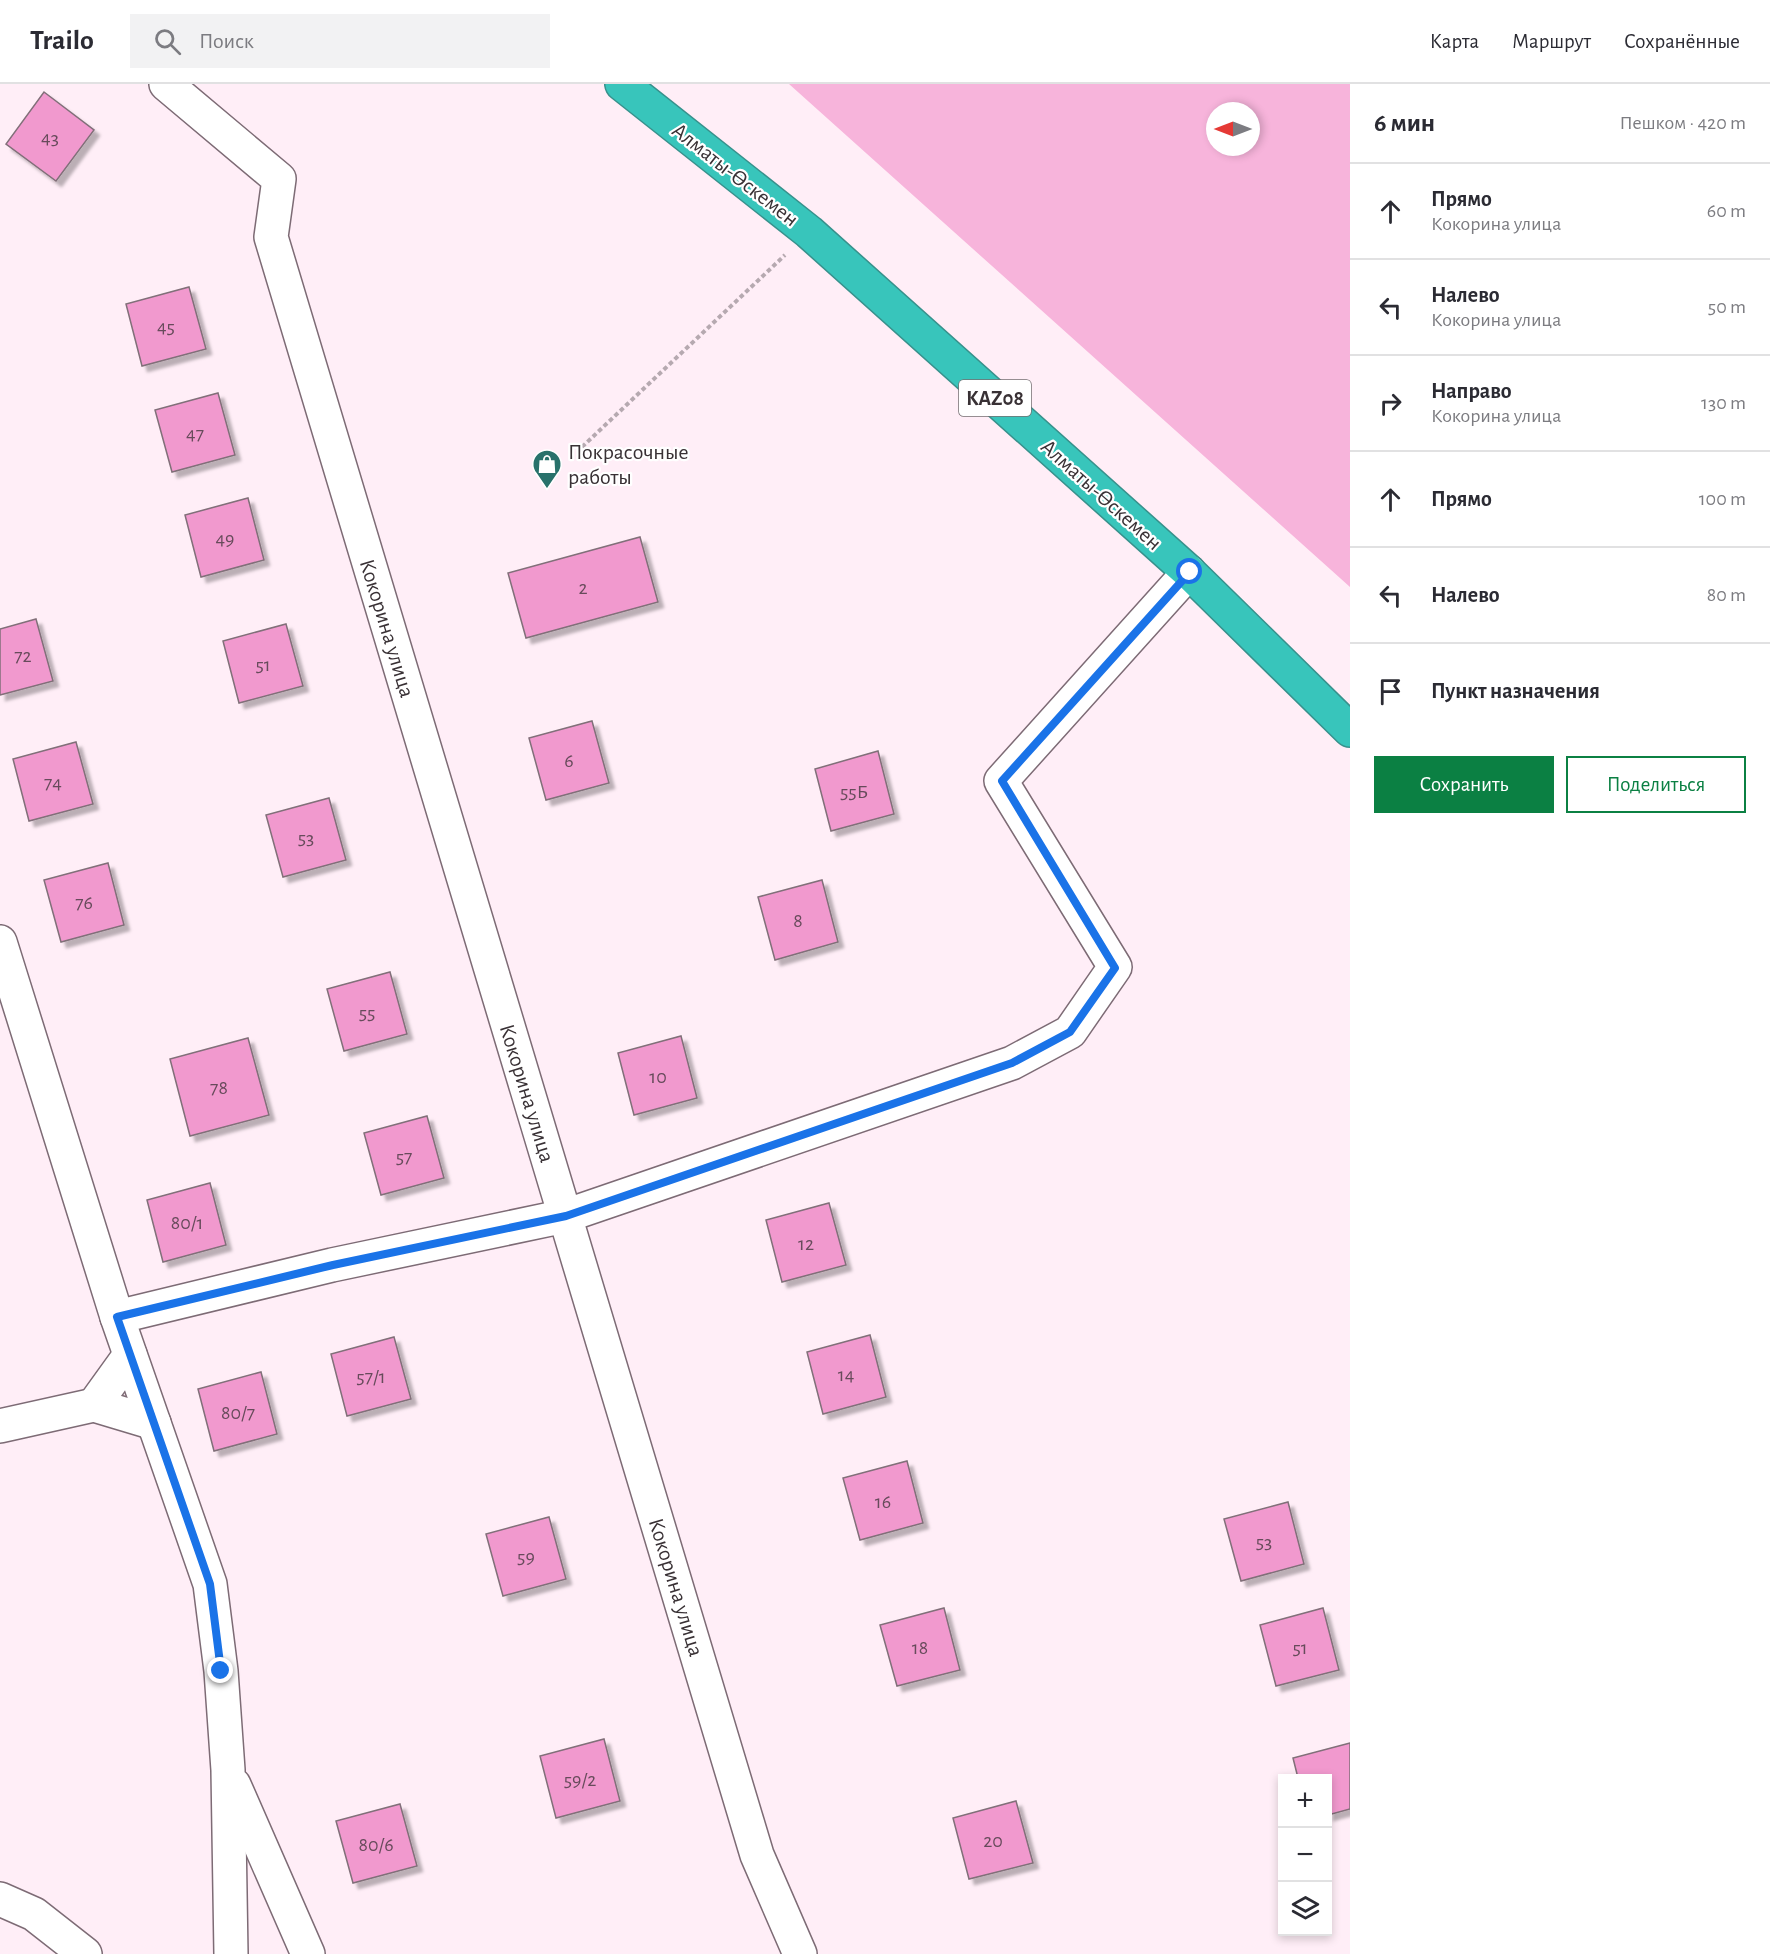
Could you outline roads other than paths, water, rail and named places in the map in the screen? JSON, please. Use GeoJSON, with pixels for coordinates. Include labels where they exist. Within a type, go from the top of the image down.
{"type":"FeatureCollection","features":[{"type":"Feature","properties":{"kind":"highway","name":"Алматы-Өскемен"},"geometry":{"type":"LineString","coordinates":[[622,84],[809,232],[1190,572],[1350,730]]}},
{"type":"Feature","properties":{"kind":"street","name":"Кокорина улица"},"geometry":{"type":"LineString","coordinates":[[166,84],[279,179],[271,237],[757,1855],[800,1954]]}},
{"type":"Feature","properties":{"kind":"street"},"geometry":{"type":"LineString","coordinates":[[117,1317],[333,1265],[566,1216],[1012,1063],[1070,1032],[1115,968],[1002,781],[1190,572]]}},
{"type":"Feature","properties":{"kind":"street"},"geometry":{"type":"LineString","coordinates":[[0,942],[117,1317],[210,1584],[221,1671],[228,1770],[231,1954]]}},
{"type":"Feature","properties":{"kind":"street"},"geometry":{"type":"LineString","coordinates":[[94,1405],[130,1355]]}},
{"type":"Feature","properties":{"kind":"street"},"geometry":{"type":"LineString","coordinates":[[0,1426],[94,1405],[154,1423]]}},
{"type":"Feature","properties":{"kind":"street"},"geometry":{"type":"LineString","coordinates":[[228,1770],[308,1954]]}},
{"type":"Feature","properties":{"kind":"street"},"geometry":{"type":"LineString","coordinates":[[0,1899],[34,1914],[85,1954]]}},
{"type":"Feature","properties":{"kind":"place","name":"Покрасочные работы"},"geometry":{"type":"Point","coordinates":[547,490]}}]}
